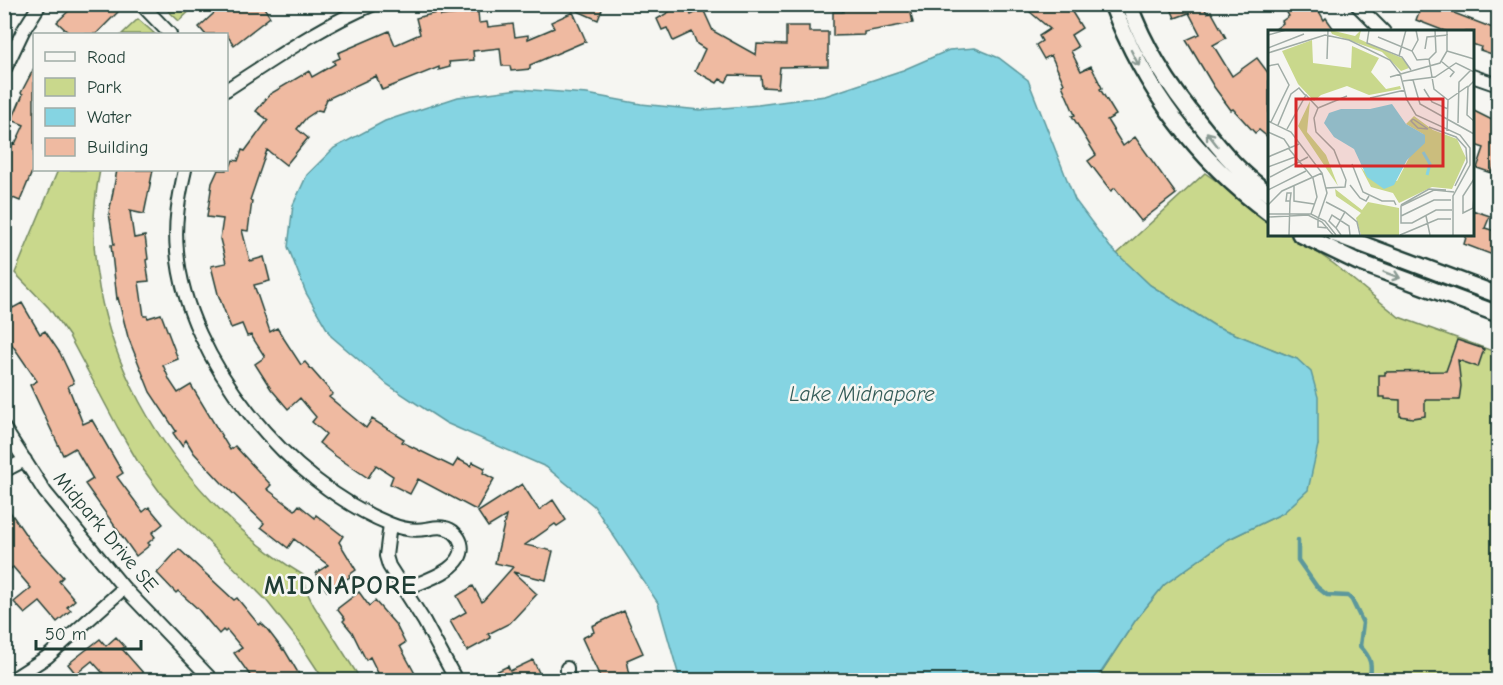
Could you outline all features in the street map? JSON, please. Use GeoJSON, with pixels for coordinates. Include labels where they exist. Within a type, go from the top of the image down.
{"type":"FeatureCollection","features":[{"type":"Feature","properties":{"kind":"street"},"geometry":{"type":"LineString","coordinates":[[4,71],[23,31],[40,4]]}},
{"type":"Feature","properties":{"kind":"street"},"geometry":{"type":"LineString","coordinates":[[141,4],[169,33]]}},
{"type":"Feature","properties":{"kind":"street"},"geometry":{"type":"LineString","coordinates":[[228,89],[310,36],[374,4]]}},
{"type":"Feature","properties":{"kind":"street"},"geometry":{"type":"LineString","coordinates":[[1112,4],[1133,54],[1161,102],[1178,125],[1222,163],[1268,212]]}},
{"type":"Feature","properties":{"kind":"street"},"geometry":{"type":"LineString","coordinates":[[1129,4],[1141,34],[1164,77],[1222,163],[1268,193]]}},
{"type":"Feature","properties":{"kind":"street"},"geometry":{"type":"LineString","coordinates":[[1356,4],[1382,30]]}},
{"type":"Feature","properties":{"kind":"street"},"geometry":{"type":"LineString","coordinates":[[1473,76],[1498,85]]}},
{"type":"Feature","properties":{"kind":"street"},"geometry":{"type":"LineString","coordinates":[[185,171],[178,196],[176,227],[181,274],[189,305],[224,378],[265,433],[316,480],[367,514],[390,524],[412,530],[445,528],[455,533],[461,543],[460,557],[452,568],[405,590]]}},
{"type":"Feature","properties":{"kind":"street"},"geometry":{"type":"LineString","coordinates":[[1304,236],[1358,262],[1498,314]]}},
{"type":"Feature","properties":{"kind":"street"},"geometry":{"type":"LineString","coordinates":[[1340,236],[1498,295]]}},
{"type":"Feature","properties":{"kind":"street"},"geometry":{"type":"LineString","coordinates":[[1358,262],[1364,246]]}},
{"type":"Feature","properties":{"kind":"street","name":"Midpark Drive SE"},"geometry":{"type":"LineString","coordinates":[[4,428],[45,492],[124,588],[212,681]]}},
{"type":"Feature","properties":{"kind":"street"},"geometry":{"type":"LineString","coordinates":[[4,471],[25,460]]}},
{"type":"Feature","properties":{"kind":"street"},"geometry":{"type":"LineString","coordinates":[[390,524],[386,556],[388,566],[441,650],[456,681]]}},
{"type":"Feature","properties":{"kind":"street"},"geometry":{"type":"LineString","coordinates":[[11,681],[47,657],[124,588]]}},
{"type":"Feature","properties":{"kind":"green space"},"geometry":{"type":"Polygon","coordinates":[[[162,5],[196,5],[179,21],[162,5]]]}},
{"type":"Feature","properties":{"kind":"green space"},"geometry":{"type":"Polygon","coordinates":[[[138,19],[154,33],[123,33],[138,19]]]}},
{"type":"Feature","properties":{"kind":"green space"},"geometry":{"type":"Polygon","coordinates":[[[58,171],[100,171],[94,229],[99,289],[115,346],[140,402],[172,453],[211,500],[255,541],[303,575],[314,606],[361,680],[324,680],[297,639],[266,600],[162,495],[138,462],[118,428],[69,336],[49,308],[15,273],[58,171]]]}},
{"type":"Feature","properties":{"kind":"green space"},"geometry":{"type":"Polygon","coordinates":[[[1205,173],[1268,217],[1268,236],[1294,236],[1334,264],[1399,317],[1498,353],[1498,680],[1096,680],[1135,621],[1164,585],[1227,540],[1283,513],[1318,445],[1297,359],[1215,326],[1150,285],[1117,254],[1205,173]]]}},
{"type":"Feature","properties":{"kind":"water","name":"Lake Midnapore"},"geometry":{"type":"Polygon","coordinates":[[[975,48],[999,58],[1028,80],[1075,200],[1110,247],[1150,285],[1215,326],[1297,359],[1311,372],[1318,397],[1318,445],[1308,490],[1283,513],[1227,540],[1164,585],[1135,621],[1096,680],[680,680],[658,603],[594,506],[546,467],[446,423],[388,385],[331,336],[306,293],[288,247],[293,205],[307,175],[334,148],[385,121],[458,97],[519,89],[587,94],[641,104],[700,110],[758,105],[825,96],[903,70],[949,50],[975,48]]]}},
{"type":"Feature","properties":{"kind":"building"},"geometry":{"type":"Polygon","coordinates":[[[76,4],[111,4],[118,12],[97,33],[69,33],[57,22],[76,4]]]}},
{"type":"Feature","properties":{"kind":"building"},"geometry":{"type":"Polygon","coordinates":[[[224,4],[262,4],[270,17],[234,45],[228,33],[204,33],[199,27],[224,4]]]}},
{"type":"Feature","properties":{"kind":"building"},"geometry":{"type":"Polygon","coordinates":[[[562,4],[604,4],[598,20],[562,4]]]}},
{"type":"Feature","properties":{"kind":"building"},"geometry":{"type":"Polygon","coordinates":[[[682,4],[686,4],[691,15],[703,9],[713,31],[756,55],[757,44],[786,45],[786,26],[809,26],[809,32],[828,32],[828,66],[780,67],[778,88],[762,87],[761,76],[730,75],[726,82],[720,79],[717,83],[695,71],[705,49],[697,44],[692,32],[673,41],[667,28],[662,30],[657,19],[682,4]]]}},
{"type":"Feature","properties":{"kind":"building"},"geometry":{"type":"Polygon","coordinates":[[[843,4],[909,4],[913,23],[864,32],[864,35],[833,36],[833,12],[843,12],[843,4]]]}},
{"type":"Feature","properties":{"kind":"building"},"geometry":{"type":"Polygon","coordinates":[[[1036,4],[1067,4],[1082,28],[1071,35],[1078,47],[1071,51],[1081,71],[1091,66],[1102,88],[1100,89],[1116,115],[1107,120],[1123,146],[1135,137],[1176,194],[1141,221],[1115,188],[1111,191],[1088,161],[1096,155],[1072,116],[1075,115],[1051,55],[1044,59],[1036,45],[1042,41],[1039,36],[1050,29],[1030,12],[1036,4]]]}},
{"type":"Feature","properties":{"kind":"building"},"geometry":{"type":"Polygon","coordinates":[[[1169,4],[1208,4],[1204,7],[1207,13],[1211,11],[1226,38],[1213,45],[1232,76],[1257,58],[1268,73],[1268,137],[1259,130],[1255,133],[1233,109],[1231,110],[1214,87],[1186,40],[1200,34],[1189,13],[1175,18],[1169,4]]]}},
{"type":"Feature","properties":{"kind":"building"},"geometry":{"type":"Polygon","coordinates":[[[1282,4],[1315,4],[1324,20],[1326,18],[1335,30],[1274,30],[1289,16],[1282,4]]]}},
{"type":"Feature","properties":{"kind":"building"},"geometry":{"type":"Polygon","coordinates":[[[1422,4],[1457,4],[1454,13],[1498,30],[1498,56],[1480,50],[1481,47],[1473,44],[1473,30],[1442,30],[1416,20],[1422,4]]]}},
{"type":"Feature","properties":{"kind":"building"},"geometry":{"type":"Polygon","coordinates":[[[440,12],[441,16],[478,12],[479,23],[487,22],[488,27],[513,24],[515,37],[528,35],[528,39],[554,28],[551,22],[573,12],[586,41],[530,65],[530,69],[511,71],[510,66],[502,66],[500,48],[473,51],[474,60],[449,62],[450,67],[439,70],[439,67],[382,90],[376,76],[327,99],[322,111],[318,110],[306,118],[297,129],[308,138],[286,165],[267,150],[250,200],[252,201],[248,231],[242,230],[250,261],[264,257],[270,281],[254,285],[270,332],[277,328],[301,365],[305,362],[333,394],[329,397],[366,428],[372,419],[404,439],[402,442],[453,467],[458,459],[471,466],[473,462],[485,468],[483,473],[494,479],[476,510],[418,479],[410,494],[390,484],[393,476],[376,465],[368,478],[319,443],[326,434],[312,422],[316,417],[300,398],[288,409],[271,389],[255,364],[265,357],[251,335],[247,336],[242,324],[231,328],[218,294],[211,266],[226,263],[220,239],[223,219],[207,217],[212,183],[218,171],[228,171],[228,164],[231,165],[233,160],[238,161],[242,150],[245,151],[268,120],[256,111],[270,94],[309,71],[312,77],[335,64],[333,61],[340,58],[338,53],[389,31],[395,45],[420,34],[416,18],[440,12]]]}},
{"type":"Feature","properties":{"kind":"building"},"geometry":{"type":"Polygon","coordinates":[[[33,70],[33,169],[20,201],[13,198],[4,219],[4,149],[7,143],[12,146],[13,143],[15,144],[24,125],[12,120],[23,94],[21,93],[33,70]]]}},
{"type":"Feature","properties":{"kind":"building"},"geometry":{"type":"Polygon","coordinates":[[[1473,110],[1498,123],[1498,154],[1492,173],[1477,168],[1484,148],[1473,144],[1473,110]]]}},
{"type":"Feature","properties":{"kind":"building"},"geometry":{"type":"Polygon","coordinates":[[[117,171],[153,171],[144,214],[130,211],[134,238],[145,236],[149,281],[139,282],[144,316],[148,318],[161,314],[178,359],[163,365],[170,381],[178,393],[191,385],[230,450],[235,446],[271,485],[267,489],[295,510],[299,505],[315,518],[316,515],[343,536],[339,542],[356,570],[349,575],[350,577],[327,591],[316,573],[328,565],[294,539],[288,548],[261,527],[264,523],[222,483],[194,453],[186,440],[182,446],[173,433],[176,431],[150,392],[128,337],[117,299],[111,245],[114,245],[109,213],[117,171]]]}},
{"type":"Feature","properties":{"kind":"building"},"geometry":{"type":"Polygon","coordinates":[[[1473,210],[1490,216],[1485,228],[1498,232],[1498,257],[1464,244],[1466,236],[1473,236],[1473,210]]]}},
{"type":"Feature","properties":{"kind":"building"},"geometry":{"type":"Polygon","coordinates":[[[4,291],[13,308],[22,303],[40,334],[45,331],[60,353],[74,383],[68,386],[83,424],[92,420],[123,473],[117,477],[143,512],[149,507],[163,524],[152,533],[155,537],[148,543],[150,545],[136,556],[85,484],[93,479],[75,448],[63,455],[30,385],[37,381],[11,343],[4,347],[4,291]]]}},
{"type":"Feature","properties":{"kind":"building"},"geometry":{"type":"Polygon","coordinates":[[[1457,340],[1484,349],[1478,367],[1458,360],[1461,386],[1459,400],[1425,400],[1425,416],[1413,418],[1400,416],[1400,400],[1379,397],[1379,375],[1385,375],[1385,372],[1446,371],[1457,340]]]}},
{"type":"Feature","properties":{"kind":"building"},"geometry":{"type":"Polygon","coordinates":[[[522,484],[539,510],[553,500],[566,520],[557,526],[555,524],[525,545],[553,551],[546,580],[513,572],[537,594],[510,623],[488,634],[491,638],[467,651],[450,621],[466,612],[457,596],[473,586],[482,602],[513,567],[495,563],[506,516],[488,527],[478,512],[522,484]]]}},
{"type":"Feature","properties":{"kind":"building"},"geometry":{"type":"Polygon","coordinates":[[[4,503],[30,541],[63,577],[59,581],[75,600],[67,607],[71,610],[57,622],[40,602],[25,614],[14,602],[31,588],[13,567],[4,574],[4,503]]]}},
{"type":"Feature","properties":{"kind":"building"},"geometry":{"type":"Polygon","coordinates":[[[179,549],[234,600],[237,598],[259,625],[261,623],[267,629],[284,649],[303,681],[254,681],[234,653],[242,648],[227,630],[219,634],[198,609],[178,591],[176,593],[157,573],[179,549]]]}},
{"type":"Feature","properties":{"kind":"building"},"geometry":{"type":"Polygon","coordinates":[[[359,592],[369,606],[375,601],[396,625],[405,643],[400,646],[419,681],[382,681],[370,657],[366,660],[352,632],[343,621],[345,619],[337,609],[359,592]]]}},
{"type":"Feature","properties":{"kind":"building"},"geometry":{"type":"Polygon","coordinates":[[[624,611],[643,653],[627,660],[631,681],[602,681],[582,638],[594,632],[592,626],[624,611]]]}},
{"type":"Feature","properties":{"kind":"building"},"geometry":{"type":"Polygon","coordinates":[[[116,637],[125,647],[122,649],[145,675],[139,681],[110,681],[92,661],[76,674],[68,664],[100,639],[106,646],[116,637]]]}},
{"type":"Feature","properties":{"kind":"building"},"geometry":{"type":"Polygon","coordinates":[[[533,660],[543,681],[477,681],[508,666],[510,671],[533,660]]]}},
{"type":"Feature","properties":{"kind":"waterway"},"geometry":{"type":"LineString","coordinates":[[1298,540],[1298,560],[1317,587],[1327,595],[1348,596],[1352,600],[1363,623],[1360,646],[1370,662],[1369,680]]}},
{"type":"Feature","properties":{"kind":"district","name":"MIDNAPORE"},"geometry":{"type":"Point","coordinates":[341,586]}}]}
